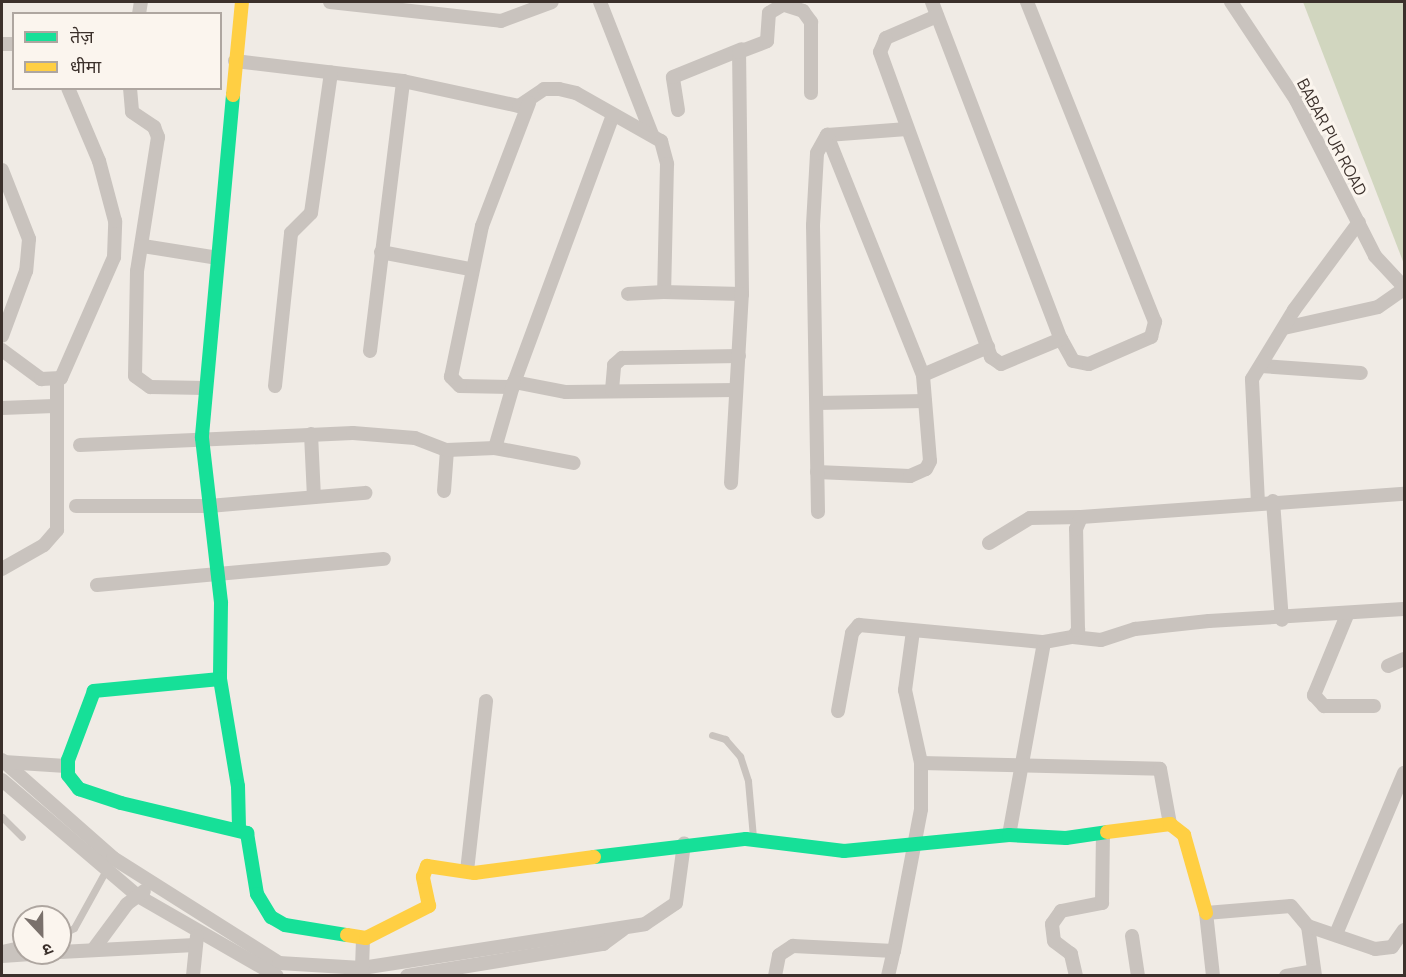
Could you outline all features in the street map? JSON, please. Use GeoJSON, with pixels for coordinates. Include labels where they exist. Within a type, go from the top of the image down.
{"type":"FeatureCollection","features":[{"type":"Feature","properties":{"kind":"street"},"geometry":{"type":"LineString","coordinates":[[239,828],[238,786],[220,679],[218,577],[202,438],[242,2]]}},
{"type":"Feature","properties":{"kind":"street"},"geometry":{"type":"LineString","coordinates":[[330,2],[501,21],[552,2]]}},
{"type":"Feature","properties":{"kind":"street"},"geometry":{"type":"LineString","coordinates":[[600,2],[652,135]]}},
{"type":"Feature","properties":{"kind":"street"},"geometry":{"type":"LineString","coordinates":[[932,2],[1061,339],[1072,362],[1089,364],[1151,337],[1155,322],[1027,2]]}},
{"type":"Feature","properties":{"kind":"street","name":"BABAR PUR ROAD"},"geometry":{"type":"LineString","coordinates":[[1231,2],[1296,100],[1387,273],[1404,288]]}},
{"type":"Feature","properties":{"kind":"street"},"geometry":{"type":"LineString","coordinates":[[678,110],[673,76],[767,41],[769,13],[786,3],[803,11],[811,22],[811,93]]}},
{"type":"Feature","properties":{"kind":"street"},"geometry":{"type":"LineString","coordinates":[[937,16],[881,43],[882,64],[988,347],[995,362],[1001,364],[1061,339]]}},
{"type":"Feature","properties":{"kind":"street"},"geometry":{"type":"LineString","coordinates":[[731,483],[742,294],[738,130],[742,49]]}},
{"type":"Feature","properties":{"kind":"street"},"geometry":{"type":"LineString","coordinates":[[235,61],[403,81],[512,105],[529,103],[552,87],[576,93],[661,141],[667,164],[663,292]]}},
{"type":"Feature","properties":{"kind":"street"},"geometry":{"type":"LineString","coordinates":[[275,386],[291,233],[311,213],[331,72]]}},
{"type":"Feature","properties":{"kind":"street"},"geometry":{"type":"LineString","coordinates":[[370,351],[403,81]]}},
{"type":"Feature","properties":{"kind":"street"},"geometry":{"type":"LineString","coordinates":[[2,568],[44,545],[57,530],[54,406],[57,380],[69,367],[108,274],[115,244],[115,221],[99,161],[69,90]]}},
{"type":"Feature","properties":{"kind":"street"},"geometry":{"type":"LineString","coordinates":[[130,90],[132,112],[154,127],[158,137],[142,246],[136,271],[135,376],[150,387],[206,388]]}},
{"type":"Feature","properties":{"kind":"street"},"geometry":{"type":"LineString","coordinates":[[529,103],[499,175],[470,269],[452,382],[514,384],[556,391],[735,390]]}},
{"type":"Feature","properties":{"kind":"street"},"geometry":{"type":"LineString","coordinates":[[495,448],[514,384],[613,115]]}},
{"type":"Feature","properties":{"kind":"street"},"geometry":{"type":"LineString","coordinates":[[827,135],[907,129]]}},
{"type":"Feature","properties":{"kind":"street"},"geometry":{"type":"LineString","coordinates":[[817,472],[919,474],[930,461],[923,375],[827,135]]}},
{"type":"Feature","properties":{"kind":"street"},"geometry":{"type":"LineString","coordinates":[[818,512],[813,225],[817,153],[827,135]]}},
{"type":"Feature","properties":{"kind":"street"},"geometry":{"type":"LineString","coordinates":[[2,170],[29,239],[26,271],[2,336]]}},
{"type":"Feature","properties":{"kind":"street"},"geometry":{"type":"LineString","coordinates":[[1258,503],[1252,384],[1284,328],[1359,222]]}},
{"type":"Feature","properties":{"kind":"street"},"geometry":{"type":"LineString","coordinates":[[142,246],[218,258]]}},
{"type":"Feature","properties":{"kind":"street"},"geometry":{"type":"LineString","coordinates":[[381,252],[470,269]]}},
{"type":"Feature","properties":{"kind":"street"},"geometry":{"type":"LineString","coordinates":[[1284,328],[1390,303],[1404,288]]}},
{"type":"Feature","properties":{"kind":"street"},"geometry":{"type":"LineString","coordinates":[[628,294],[663,292],[742,294]]}},
{"type":"Feature","properties":{"kind":"street"},"geometry":{"type":"LineString","coordinates":[[923,375],[988,347]]}},
{"type":"Feature","properties":{"kind":"street"},"geometry":{"type":"LineString","coordinates":[[2,350],[41,379],[57,380]]}},
{"type":"Feature","properties":{"kind":"street"},"geometry":{"type":"LineString","coordinates":[[612,390],[614,365],[622,358],[739,356]]}},
{"type":"Feature","properties":{"kind":"street"},"geometry":{"type":"LineString","coordinates":[[1261,366],[1361,373]]}},
{"type":"Feature","properties":{"kind":"street"},"geometry":{"type":"LineString","coordinates":[[817,403],[925,401]]}},
{"type":"Feature","properties":{"kind":"street"},"geometry":{"type":"LineString","coordinates":[[2,408],[54,406]]}},
{"type":"Feature","properties":{"kind":"street"},"geometry":{"type":"LineString","coordinates":[[80,445],[311,434],[415,438],[447,450],[495,448],[574,463]]}},
{"type":"Feature","properties":{"kind":"street"},"geometry":{"type":"LineString","coordinates":[[311,434],[314,497]]}},
{"type":"Feature","properties":{"kind":"street"},"geometry":{"type":"LineString","coordinates":[[444,491],[447,450]]}},
{"type":"Feature","properties":{"kind":"street"},"geometry":{"type":"LineString","coordinates":[[76,506],[209,506],[365,493]]}},
{"type":"Feature","properties":{"kind":"street"},"geometry":{"type":"LineString","coordinates":[[989,543],[1030,518],[1081,517],[1273,501],[1404,494]]}},
{"type":"Feature","properties":{"kind":"street"},"geometry":{"type":"LineString","coordinates":[[1273,501],[1282,620]]}},
{"type":"Feature","properties":{"kind":"street"},"geometry":{"type":"LineString","coordinates":[[1072,637],[1078,630],[1076,529],[1081,517]]}},
{"type":"Feature","properties":{"kind":"street"},"geometry":{"type":"LineString","coordinates":[[97,585],[218,577],[384,558]]}},
{"type":"Feature","properties":{"kind":"street"},"geometry":{"type":"LineString","coordinates":[[838,711],[854,627],[1044,642],[1072,637],[1101,640],[1144,628],[1282,620],[1404,609]]}},
{"type":"Feature","properties":{"kind":"street"},"geometry":{"type":"LineString","coordinates":[[1347,615],[1314,695],[1324,706],[1374,706]]}},
{"type":"Feature","properties":{"kind":"street"},"geometry":{"type":"LineString","coordinates":[[888,975],[915,845],[923,788],[921,764],[905,690],[913,631]]}},
{"type":"Feature","properties":{"kind":"street"},"geometry":{"type":"LineString","coordinates":[[1009,835],[1044,642]]}},
{"type":"Feature","properties":{"kind":"street"},"geometry":{"type":"LineString","coordinates":[[1388,666],[1404,659]]}},
{"type":"Feature","properties":{"kind":"street"},"geometry":{"type":"LineString","coordinates":[[220,679],[94,691],[66,766],[71,783],[79,789],[239,828],[250,837],[257,894],[271,917],[285,925],[363,938],[429,906],[424,867],[467,871],[604,857],[684,844],[753,840],[826,851],[1009,835],[1066,838],[1170,824]]}},
{"type":"Feature","properties":{"kind":"street"},"geometry":{"type":"LineString","coordinates":[[467,871],[486,701]]}},
{"type":"Feature","properties":{"kind":"street"},"geometry":{"type":"LineString","coordinates":[[3,761],[66,766]]}},
{"type":"Feature","properties":{"kind":"street"},"geometry":{"type":"LineString","coordinates":[[3,761],[113,858],[154,884],[203,924],[277,975]]}},
{"type":"Feature","properties":{"kind":"street"},"geometry":{"type":"LineString","coordinates":[[921,764],[1020,769],[1160,770],[1170,824],[1184,835],[1206,913],[1213,975]]}},
{"type":"Feature","properties":{"kind":"street"},"geometry":{"type":"LineString","coordinates":[[1336,934],[1404,772]]}},
{"type":"Feature","properties":{"kind":"street"},"geometry":{"type":"LineString","coordinates":[[2,780],[138,896],[203,924],[279,963],[362,968],[621,930],[645,924],[676,903],[684,844]]}},
{"type":"Feature","properties":{"kind":"street"},"geometry":{"type":"LineString","coordinates":[[1076,975],[1071,954],[1054,941],[1052,924],[1061,911],[1102,903],[1103,833]]}},
{"type":"Feature","properties":{"kind":"street"},"geometry":{"type":"LineString","coordinates":[[93,950],[138,896],[154,884]]}},
{"type":"Feature","properties":{"kind":"street"},"geometry":{"type":"LineString","coordinates":[[1206,913],[1291,906],[1308,926],[1315,973],[1286,975]]}},
{"type":"Feature","properties":{"kind":"street"},"geometry":{"type":"LineString","coordinates":[[193,975],[195,945],[203,924]]}},
{"type":"Feature","properties":{"kind":"street"},"geometry":{"type":"LineString","coordinates":[[1308,926],[1383,949],[1392,946],[1404,930]]}},
{"type":"Feature","properties":{"kind":"street"},"geometry":{"type":"LineString","coordinates":[[407,975],[603,944],[621,930]]}},
{"type":"Feature","properties":{"kind":"street"},"geometry":{"type":"LineString","coordinates":[[1132,936],[1138,975]]}},
{"type":"Feature","properties":{"kind":"street"},"geometry":{"type":"LineString","coordinates":[[362,968],[363,938]]}},
{"type":"Feature","properties":{"kind":"street"},"geometry":{"type":"LineString","coordinates":[[72,951],[195,945]]}},
{"type":"Feature","properties":{"kind":"street"},"geometry":{"type":"LineString","coordinates":[[775,975],[778,955],[793,946],[894,951]]}},
{"type":"Feature","properties":{"kind":"lane"},"geometry":{"type":"LineString","coordinates":[[712,735],[725,739],[740,756],[749,788],[753,840]]}},
{"type":"Feature","properties":{"kind":"lane"},"geometry":{"type":"LineString","coordinates":[[2,817],[22,837]]}},
{"type":"Feature","properties":{"kind":"lane"},"geometry":{"type":"LineString","coordinates":[[72,929],[106,870]]}},
{"type":"Feature","properties":{"kind":"green space"},"geometry":{"type":"Polygon","coordinates":[[[1303,2],[1404,2],[1404,264],[1303,2]]]}},
{"type":"Feature","properties":{"kind":"traffic: fast"},"geometry":{"type":"LineString","coordinates":[[233,95],[202,438],[221,603],[220,679],[238,786],[239,828]]}},
{"type":"Feature","properties":{"kind":"traffic: fast"},"geometry":{"type":"LineString","coordinates":[[220,679],[94,691],[68,760],[68,775],[79,789],[121,803],[247,833],[257,894],[271,917],[285,925],[347,935]]}},
{"type":"Feature","properties":{"kind":"traffic: fast"},"geometry":{"type":"LineString","coordinates":[[594,857],[746,839],[844,851],[1009,835],[1066,838],[1107,832]]}},
{"type":"Feature","properties":{"kind":"traffic: slow"},"geometry":{"type":"LineString","coordinates":[[233,95],[242,2]]}},
{"type":"Feature","properties":{"kind":"traffic: slow"},"geometry":{"type":"LineString","coordinates":[[1107,832],[1170,824],[1184,835],[1206,913]]}},
{"type":"Feature","properties":{"kind":"traffic: slow"},"geometry":{"type":"LineString","coordinates":[[347,935],[366,938],[429,906],[423,877],[427,866],[474,873],[594,857]]}}]}
